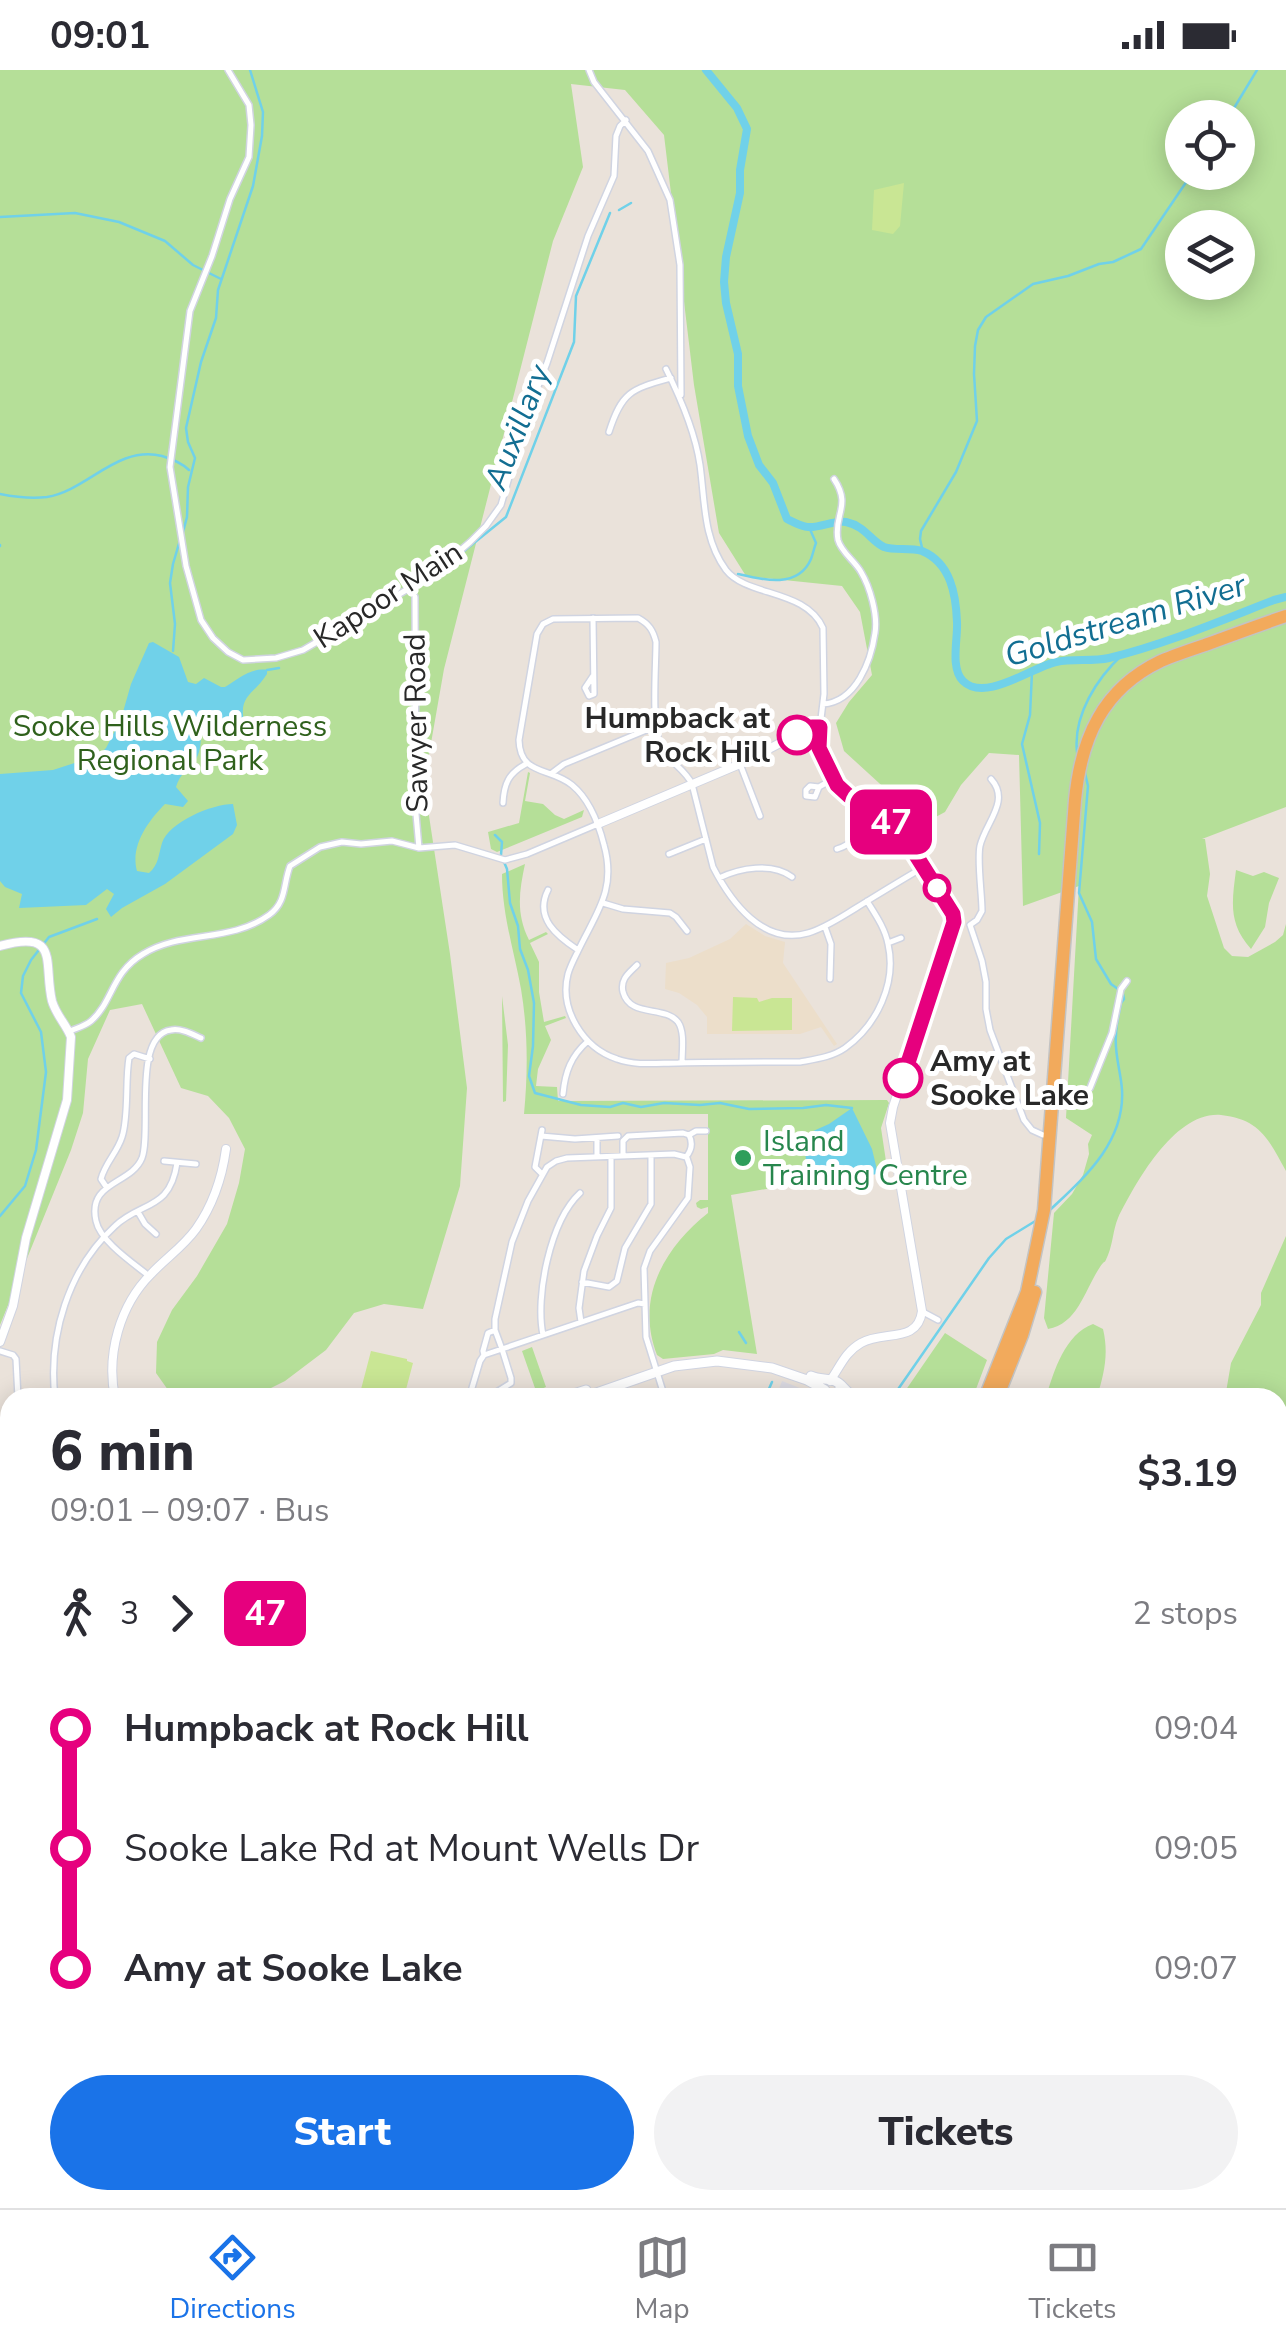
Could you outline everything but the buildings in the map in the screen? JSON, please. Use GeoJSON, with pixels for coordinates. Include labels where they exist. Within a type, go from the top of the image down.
{"type":"FeatureCollection","features":[{"type":"Feature","properties":{"kind":"highway"},"geometry":{"type":"LineString","coordinates":[[996,1388],[1028,1320],[1052,1198],[1086,756],[1098,725],[1125,692],[1148,673],[1286,618]]}},
{"type":"Feature","properties":{"kind":"highway"},"geometry":{"type":"LineString","coordinates":[[994,1388],[1027,1292],[1040,1239],[1076,788],[1084,746],[1105,706],[1136,676],[1162,660],[1286,618]]}},
{"type":"Feature","properties":{"kind":"highway"},"geometry":{"type":"LineString","coordinates":[[1044,1210],[1056,1102],[1060,1097]]}},
{"type":"Feature","properties":{"kind":"main road"},"geometry":{"type":"LineString","coordinates":[[610,1388],[682,1364],[717,1361],[776,1369],[828,1388]]}},
{"type":"Feature","properties":{"kind":"main road"},"geometry":{"type":"LineString","coordinates":[[776,1369],[818,1380],[830,1388]]}},
{"type":"Feature","properties":{"kind":"main road"},"geometry":{"type":"LineString","coordinates":[[594,1388],[656,1372]]}},
{"type":"Feature","properties":{"kind":"street","name":"Kapoor Main"},"geometry":{"type":"LineString","coordinates":[[228,70],[249,105],[249,157],[230,198],[190,311],[170,466],[186,566],[201,620],[212,638],[243,660],[276,658],[322,640],[449,560],[494,515],[501,505],[588,236],[614,176],[616,136],[626,120]]}},
{"type":"Feature","properties":{"kind":"street"},"geometry":{"type":"LineString","coordinates":[[589,70],[594,82],[648,151],[670,200],[680,265],[681,398]]}},
{"type":"Feature","properties":{"kind":"street"},"geometry":{"type":"LineString","coordinates":[[666,369],[681,398],[700,462],[712,546],[725,568],[735,580],[778,593],[819,618],[823,628],[823,704],[818,744]]}},
{"type":"Feature","properties":{"kind":"street"},"geometry":{"type":"LineString","coordinates":[[609,432],[629,394],[671,378]]}},
{"type":"Feature","properties":{"kind":"street"},"geometry":{"type":"LineString","coordinates":[[823,704],[837,702],[864,674],[876,621],[862,572],[840,543],[842,493],[834,478]]}},
{"type":"Feature","properties":{"kind":"street","name":"Sawyer Road"},"geometry":{"type":"LineString","coordinates":[[415,598],[419,848]]}},
{"type":"Feature","properties":{"kind":"street"},"geometry":{"type":"LineString","coordinates":[[867,901],[888,944],[890,968],[880,1007],[866,1030],[844,1049],[800,1062],[631,1063],[616,1060],[588,1041],[576,1026],[566,991],[568,973],[604,902],[606,850],[598,824],[574,786],[526,764],[519,750],[537,634],[543,624],[553,618],[638,618],[653,631],[660,744],[689,777],[719,878],[735,901],[767,931],[804,934],[825,926],[924,866]]}},
{"type":"Feature","properties":{"kind":"street"},"geometry":{"type":"LineString","coordinates":[[593,618],[593,676]]}},
{"type":"Feature","properties":{"kind":"street"},"geometry":{"type":"LineString","coordinates":[[552,773],[564,764],[656,726]]}},
{"type":"Feature","properties":{"kind":"street"},"geometry":{"type":"LineString","coordinates":[[70,1031],[94,1018],[120,974],[144,954],[171,943],[233,932],[273,912],[283,898],[290,866],[320,847],[334,842],[392,841],[419,848],[461,846],[505,860],[740,764],[804,730],[820,727]]}},
{"type":"Feature","properties":{"kind":"street"},"geometry":{"type":"LineString","coordinates":[[804,730],[813,733],[833,779],[849,796],[874,810],[904,835],[952,911],[954,922],[890,1122],[922,1311],[920,1323],[914,1330],[863,1341],[840,1361],[833,1388]]}},
{"type":"Feature","properties":{"kind":"street"},"geometry":{"type":"LineString","coordinates":[[503,802],[503,788],[509,778],[526,764]]}},
{"type":"Feature","properties":{"kind":"street"},"geometry":{"type":"LineString","coordinates":[[740,764],[760,816]]}},
{"type":"Feature","properties":{"kind":"street"},"geometry":{"type":"LineString","coordinates":[[819,787],[833,779]]}},
{"type":"Feature","properties":{"kind":"street"},"geometry":{"type":"LineString","coordinates":[[954,922],[970,925],[982,911],[980,846],[996,812],[998,793],[991,779]]}},
{"type":"Feature","properties":{"kind":"street"},"geometry":{"type":"LineString","coordinates":[[837,849],[856,839],[874,810]]}},
{"type":"Feature","properties":{"kind":"street"},"geometry":{"type":"LineString","coordinates":[[670,854],[706,839]]}},
{"type":"Feature","properties":{"kind":"street"},"geometry":{"type":"LineString","coordinates":[[719,878],[752,869],[781,869],[792,877]]}},
{"type":"Feature","properties":{"kind":"street"},"geometry":{"type":"LineString","coordinates":[[548,890],[544,898],[550,928],[578,950]]}},
{"type":"Feature","properties":{"kind":"street"},"geometry":{"type":"LineString","coordinates":[[604,902],[623,909],[670,913],[686,931]]}},
{"type":"Feature","properties":{"kind":"street"},"geometry":{"type":"LineString","coordinates":[[970,925],[982,961],[990,1030],[1024,1120],[1042,1135]]}},
{"type":"Feature","properties":{"kind":"street"},"geometry":{"type":"LineString","coordinates":[[825,926],[832,956],[830,979]]}},
{"type":"Feature","properties":{"kind":"street"},"geometry":{"type":"LineString","coordinates":[[888,944],[901,938]]}},
{"type":"Feature","properties":{"kind":"street"},"geometry":{"type":"LineString","coordinates":[[0,946],[16,942],[44,949],[49,958],[54,1007],[70,1031],[67,1100],[0,1342]]}},
{"type":"Feature","properties":{"kind":"street"},"geometry":{"type":"LineString","coordinates":[[637,965],[625,977],[624,996],[638,1008],[670,1016],[678,1022],[682,1062]]}},
{"type":"Feature","properties":{"kind":"street"},"geometry":{"type":"LineString","coordinates":[[1060,1097],[1090,1088],[1112,1034],[1120,989],[1127,981]]}},
{"type":"Feature","properties":{"kind":"street"},"geometry":{"type":"LineString","coordinates":[[148,1276],[98,1228],[98,1199],[106,1188],[132,1172],[142,1158],[146,1086],[155,1040],[168,1030],[201,1038]]}},
{"type":"Feature","properties":{"kind":"street"},"geometry":{"type":"LineString","coordinates":[[563,1094],[568,1067],[588,1041]]}},
{"type":"Feature","properties":{"kind":"street"},"geometry":{"type":"LineString","coordinates":[[106,1188],[101,1179],[103,1172],[119,1145],[124,1127],[129,1058],[134,1054],[150,1058]]}},
{"type":"Feature","properties":{"kind":"street"},"geometry":{"type":"LineString","coordinates":[[623,1156],[623,1142],[628,1136],[706,1131]]}},
{"type":"Feature","properties":{"kind":"street"},"geometry":{"type":"LineString","coordinates":[[542,1174],[535,1166],[541,1133],[618,1136]]}},
{"type":"Feature","properties":{"kind":"street"},"geometry":{"type":"LineString","coordinates":[[686,1158],[691,1151],[689,1135]]}},
{"type":"Feature","properties":{"kind":"street"},"geometry":{"type":"LineString","coordinates":[[596,1138],[597,1157]]}},
{"type":"Feature","properties":{"kind":"street"},"geometry":{"type":"LineString","coordinates":[[114,1388],[112,1365],[116,1340],[128,1306],[148,1276],[184,1244],[205,1214],[218,1185],[226,1149]]}},
{"type":"Feature","properties":{"kind":"street"},"geometry":{"type":"LineString","coordinates":[[503,1388],[511,1383],[495,1319],[512,1242],[542,1174],[559,1160],[678,1154],[686,1158],[690,1167],[689,1195],[647,1256],[644,1268],[646,1337],[662,1388]]}},
{"type":"Feature","properties":{"kind":"street"},"geometry":{"type":"LineString","coordinates":[[582,1282],[609,1287],[617,1281],[625,1248],[651,1204],[652,1155]]}},
{"type":"Feature","properties":{"kind":"street"},"geometry":{"type":"LineString","coordinates":[[581,1322],[582,1282],[592,1248],[610,1210],[611,1157]]}},
{"type":"Feature","properties":{"kind":"street"},"geometry":{"type":"LineString","coordinates":[[164,1161],[196,1164]]}},
{"type":"Feature","properties":{"kind":"street"},"geometry":{"type":"LineString","coordinates":[[55,1388],[54,1354],[63,1310],[77,1276],[104,1237],[166,1192],[177,1163]]}},
{"type":"Feature","properties":{"kind":"street"},"geometry":{"type":"LineString","coordinates":[[543,1335],[541,1302],[550,1251],[580,1193]]}},
{"type":"Feature","properties":{"kind":"street"},"geometry":{"type":"LineString","coordinates":[[138,1212],[156,1234]]}},
{"type":"Feature","properties":{"kind":"street"},"geometry":{"type":"LineString","coordinates":[[472,1388],[484,1355],[645,1304]]}},
{"type":"Feature","properties":{"kind":"street"},"geometry":{"type":"LineString","coordinates":[[922,1311],[938,1320]]}},
{"type":"Feature","properties":{"kind":"street"},"geometry":{"type":"LineString","coordinates":[[484,1355],[488,1333],[495,1330]]}},
{"type":"Feature","properties":{"kind":"street"},"geometry":{"type":"LineString","coordinates":[[0,1351],[16,1359],[17,1388]]}},
{"type":"Feature","properties":{"kind":"shaded area"},"geometry":{"type":"Polygon","coordinates":[[[746,924],[785,942],[783,963],[837,1044],[834,1046],[821,1027],[800,1034],[707,1034],[707,1017],[697,1005],[665,989],[666,963],[689,958],[730,939],[746,924]]]}},
{"type":"Feature","properties":{"kind":"shaded area"},"geometry":{"type":"Polygon","coordinates":[[[782,1381],[800,1388],[779,1388],[782,1381]]]}},
{"type":"Feature","properties":{"kind":"green space","name":"Sooke Hills Wilderness Regional Park"},"geometry":{"type":"Polygon","coordinates":[[[0,70],[1286,70],[1286,807],[1202,839],[1210,874],[1207,896],[1224,948],[1232,956],[1248,957],[1275,942],[1283,935],[1286,924],[1286,1171],[1262,1133],[1245,1121],[1221,1115],[1188,1124],[1159,1152],[1135,1186],[1118,1218],[1106,1261],[1074,1313],[1048,1329],[1044,1318],[1054,1213],[1083,1175],[1092,1135],[1066,1118],[1079,886],[1023,906],[1019,755],[989,753],[961,785],[945,812],[932,819],[914,815],[844,751],[836,723],[872,675],[860,612],[842,586],[746,576],[719,533],[694,385],[664,135],[625,90],[571,84],[583,167],[553,241],[444,669],[424,783],[467,1088],[460,1186],[423,1309],[384,1304],[354,1313],[326,1350],[271,1388],[167,1388],[156,1373],[157,1342],[172,1310],[227,1224],[245,1149],[229,1118],[208,1096],[181,1088],[142,1004],[110,1010],[88,1059],[83,1113],[0,1325],[0,70]]]}},
{"type":"Feature","properties":{"kind":"green space"},"geometry":{"type":"Polygon","coordinates":[[[904,183],[900,226],[893,234],[872,230],[874,190],[904,183]]]}},
{"type":"Feature","properties":{"kind":"green space"},"geometry":{"type":"Polygon","coordinates":[[[528,772],[525,801],[543,804],[564,819],[584,810],[582,817],[497,852],[491,849],[488,832],[519,823],[528,772]]]}},
{"type":"Feature","properties":{"kind":"green space"},"geometry":{"type":"Polygon","coordinates":[[[525,864],[522,921],[529,940],[548,934],[530,943],[539,962],[544,1022],[566,1018],[545,1026],[551,1040],[538,1069],[536,1086],[557,1087],[558,1101],[889,1103],[881,1128],[887,1168],[731,1195],[757,1354],[723,1350],[663,1359],[657,1355],[651,1334],[652,1294],[658,1276],[678,1242],[708,1213],[708,1207],[701,1209],[696,1203],[708,1200],[708,1114],[524,1114],[525,1020],[502,874],[525,864]]]}},
{"type":"Feature","properties":{"kind":"green space"},"geometry":{"type":"Polygon","coordinates":[[[1236,870],[1253,876],[1264,872],[1279,878],[1265,927],[1251,949],[1235,921],[1236,870]]]}},
{"type":"Feature","properties":{"kind":"green space"},"geometry":{"type":"Polygon","coordinates":[[[502,996],[508,1045],[503,1102],[502,996]]]}},
{"type":"Feature","properties":{"kind":"green space"},"geometry":{"type":"Polygon","coordinates":[[[733,997],[757,998],[759,1002],[792,998],[792,1030],[732,1031],[733,997]]]}},
{"type":"Feature","properties":{"kind":"green space"},"geometry":{"type":"Polygon","coordinates":[[[1286,1236],[1286,1388],[1227,1388],[1231,1363],[1261,1305],[1261,1293],[1286,1236]]]}},
{"type":"Feature","properties":{"kind":"green space"},"geometry":{"type":"Polygon","coordinates":[[[1093,1324],[1103,1329],[1106,1347],[1100,1388],[1049,1388],[1068,1345],[1093,1324]]]}},
{"type":"Feature","properties":{"kind":"green space"},"geometry":{"type":"Polygon","coordinates":[[[945,1333],[987,1360],[976,1388],[907,1388],[945,1333]]]}},
{"type":"Feature","properties":{"kind":"green space"},"geometry":{"type":"Polygon","coordinates":[[[532,1347],[546,1387],[535,1388],[522,1351],[532,1347]]]}},
{"type":"Feature","properties":{"kind":"green space"},"geometry":{"type":"Polygon","coordinates":[[[371,1351],[413,1363],[406,1388],[361,1388],[371,1351]]]}},
{"type":"Feature","properties":{"kind":"water"},"geometry":{"type":"Polygon","coordinates":[[[149,643],[179,657],[188,682],[196,684],[204,678],[225,687],[256,670],[267,670],[267,674],[245,702],[245,726],[237,738],[229,739],[220,720],[203,729],[196,759],[176,787],[188,801],[183,807],[165,804],[152,818],[138,843],[137,871],[149,873],[166,835],[182,821],[203,811],[233,804],[237,825],[233,834],[165,884],[111,917],[106,909],[114,894],[107,889],[86,905],[19,908],[22,894],[0,881],[0,774],[53,770],[99,755],[121,719],[131,684],[149,643]]]}},
{"type":"Feature","properties":{"kind":"water"},"geometry":{"type":"Polygon","coordinates":[[[852,1108],[872,1149],[878,1174],[831,1180],[814,1178],[806,1165],[805,1141],[811,1132],[852,1108]]]}},
{"type":"Feature","properties":{"kind":"waterway"},"geometry":{"type":"LineString","coordinates":[[183,532],[195,458],[186,428],[216,318],[218,290],[253,186],[262,136],[263,112],[250,70]]}},
{"type":"Feature","properties":{"kind":"waterway","name":"Goldstream River"},"geometry":{"type":"LineString","coordinates":[[706,70],[737,108],[747,129],[724,282],[738,354],[738,386],[748,436],[759,465],[773,483],[787,519],[808,527],[846,522],[884,547],[922,551],[940,563],[955,601],[956,661],[963,681],[972,687],[996,686],[1056,662],[1109,658],[1286,597]]}},
{"type":"Feature","properties":{"kind":"waterway"},"geometry":{"type":"LineString","coordinates":[[1239,100],[1257,70]]}},
{"type":"Feature","properties":{"kind":"waterway"},"geometry":{"type":"LineString","coordinates":[[923,552],[921,531],[956,472],[977,421],[975,346],[986,317],[1033,284],[1113,262],[1141,249],[1181,190]]}},
{"type":"Feature","properties":{"kind":"waterway","name":"Auxillary"},"geometry":{"type":"LineString","coordinates":[[619,210],[631,203]]}},
{"type":"Feature","properties":{"kind":"waterway"},"geometry":{"type":"LineString","coordinates":[[0,217],[75,213],[119,222],[165,241],[193,265],[221,279]]}},
{"type":"Feature","properties":{"kind":"waterway","name":"Auxillary"},"geometry":{"type":"LineString","coordinates":[[448,564],[506,517],[574,342],[576,296],[610,213]]}},
{"type":"Feature","properties":{"kind":"waterway"},"geometry":{"type":"LineString","coordinates":[[0,494],[47,497],[62,493],[117,462],[146,454],[169,458],[189,470]]}},
{"type":"Feature","properties":{"kind":"waterway"},"geometry":{"type":"LineString","coordinates":[[738,574],[779,580],[798,575],[811,559],[816,543],[809,527]]}},
{"type":"Feature","properties":{"kind":"waterway"},"geometry":{"type":"LineString","coordinates":[[173,651],[175,624],[170,583],[180,540]]}},
{"type":"Feature","properties":{"kind":"waterway","name":"Auxillary"},"geometry":{"type":"LineString","coordinates":[[389,607],[400,596]]}},
{"type":"Feature","properties":{"kind":"waterway"},"geometry":{"type":"LineString","coordinates":[[1077,752],[1079,724],[1089,698],[1123,654]]}},
{"type":"Feature","properties":{"kind":"waterway","name":"Auxillary"},"geometry":{"type":"LineString","coordinates":[[267,670],[279,668]]}},
{"type":"Feature","properties":{"kind":"waterway"},"geometry":{"type":"LineString","coordinates":[[1032,672],[1030,715],[1022,744],[1040,823],[1039,854]]}},
{"type":"Feature","properties":{"kind":"waterway"},"geometry":{"type":"LineString","coordinates":[[1085,773],[1088,786],[1079,893],[1092,922],[1096,959],[1118,989]]}},
{"type":"Feature","properties":{"kind":"waterway"},"geometry":{"type":"LineString","coordinates":[[495,835],[502,842],[501,855]]}},
{"type":"Feature","properties":{"kind":"waterway"},"geometry":{"type":"LineString","coordinates":[[504,862],[534,1003],[529,1076],[535,1093],[581,1105],[610,1107],[623,1103],[641,1107],[720,1103],[749,1109],[826,1105],[852,1108]]}},
{"type":"Feature","properties":{"kind":"waterway"},"geometry":{"type":"LineString","coordinates":[[0,1216],[25,1186],[36,1150],[46,1072],[41,1032],[21,993],[23,976],[49,937],[97,919]]}},
{"type":"Feature","properties":{"kind":"waterway"},"geometry":{"type":"LineString","coordinates":[[1051,1209],[1100,1157],[1117,1126],[1122,1090],[1116,1031],[1123,994]]}},
{"type":"Feature","properties":{"kind":"waterway"},"geometry":{"type":"LineString","coordinates":[[899,1388],[989,1258],[1006,1239],[1037,1220]]}},
{"type":"Feature","properties":{"kind":"waterway"},"geometry":{"type":"LineString","coordinates":[[739,1332],[746,1343]]}},
{"type":"Feature","properties":{"kind":"waterway"},"geometry":{"type":"LineString","coordinates":[[769,1388],[772,1382]]}},
{"type":"Feature","properties":{"kind":"bus line","name":"47"},"geometry":{"type":"LineString","coordinates":[[797,735],[820,727],[819,748],[837,785],[902,833],[953,914],[954,922],[903,1078]]}},
{"type":"Feature","properties":{"kind":"place","name":"Humpback at Rock Hill"},"geometry":{"type":"Point","coordinates":[797,735]}},
{"type":"Feature","properties":{"kind":"place","name":"Amy at Sooke Lake"},"geometry":{"type":"Point","coordinates":[903,1078]}},
{"type":"Feature","properties":{"kind":"place","name":"Island Training Centre"},"geometry":{"type":"Point","coordinates":[743,1158]}}]}
